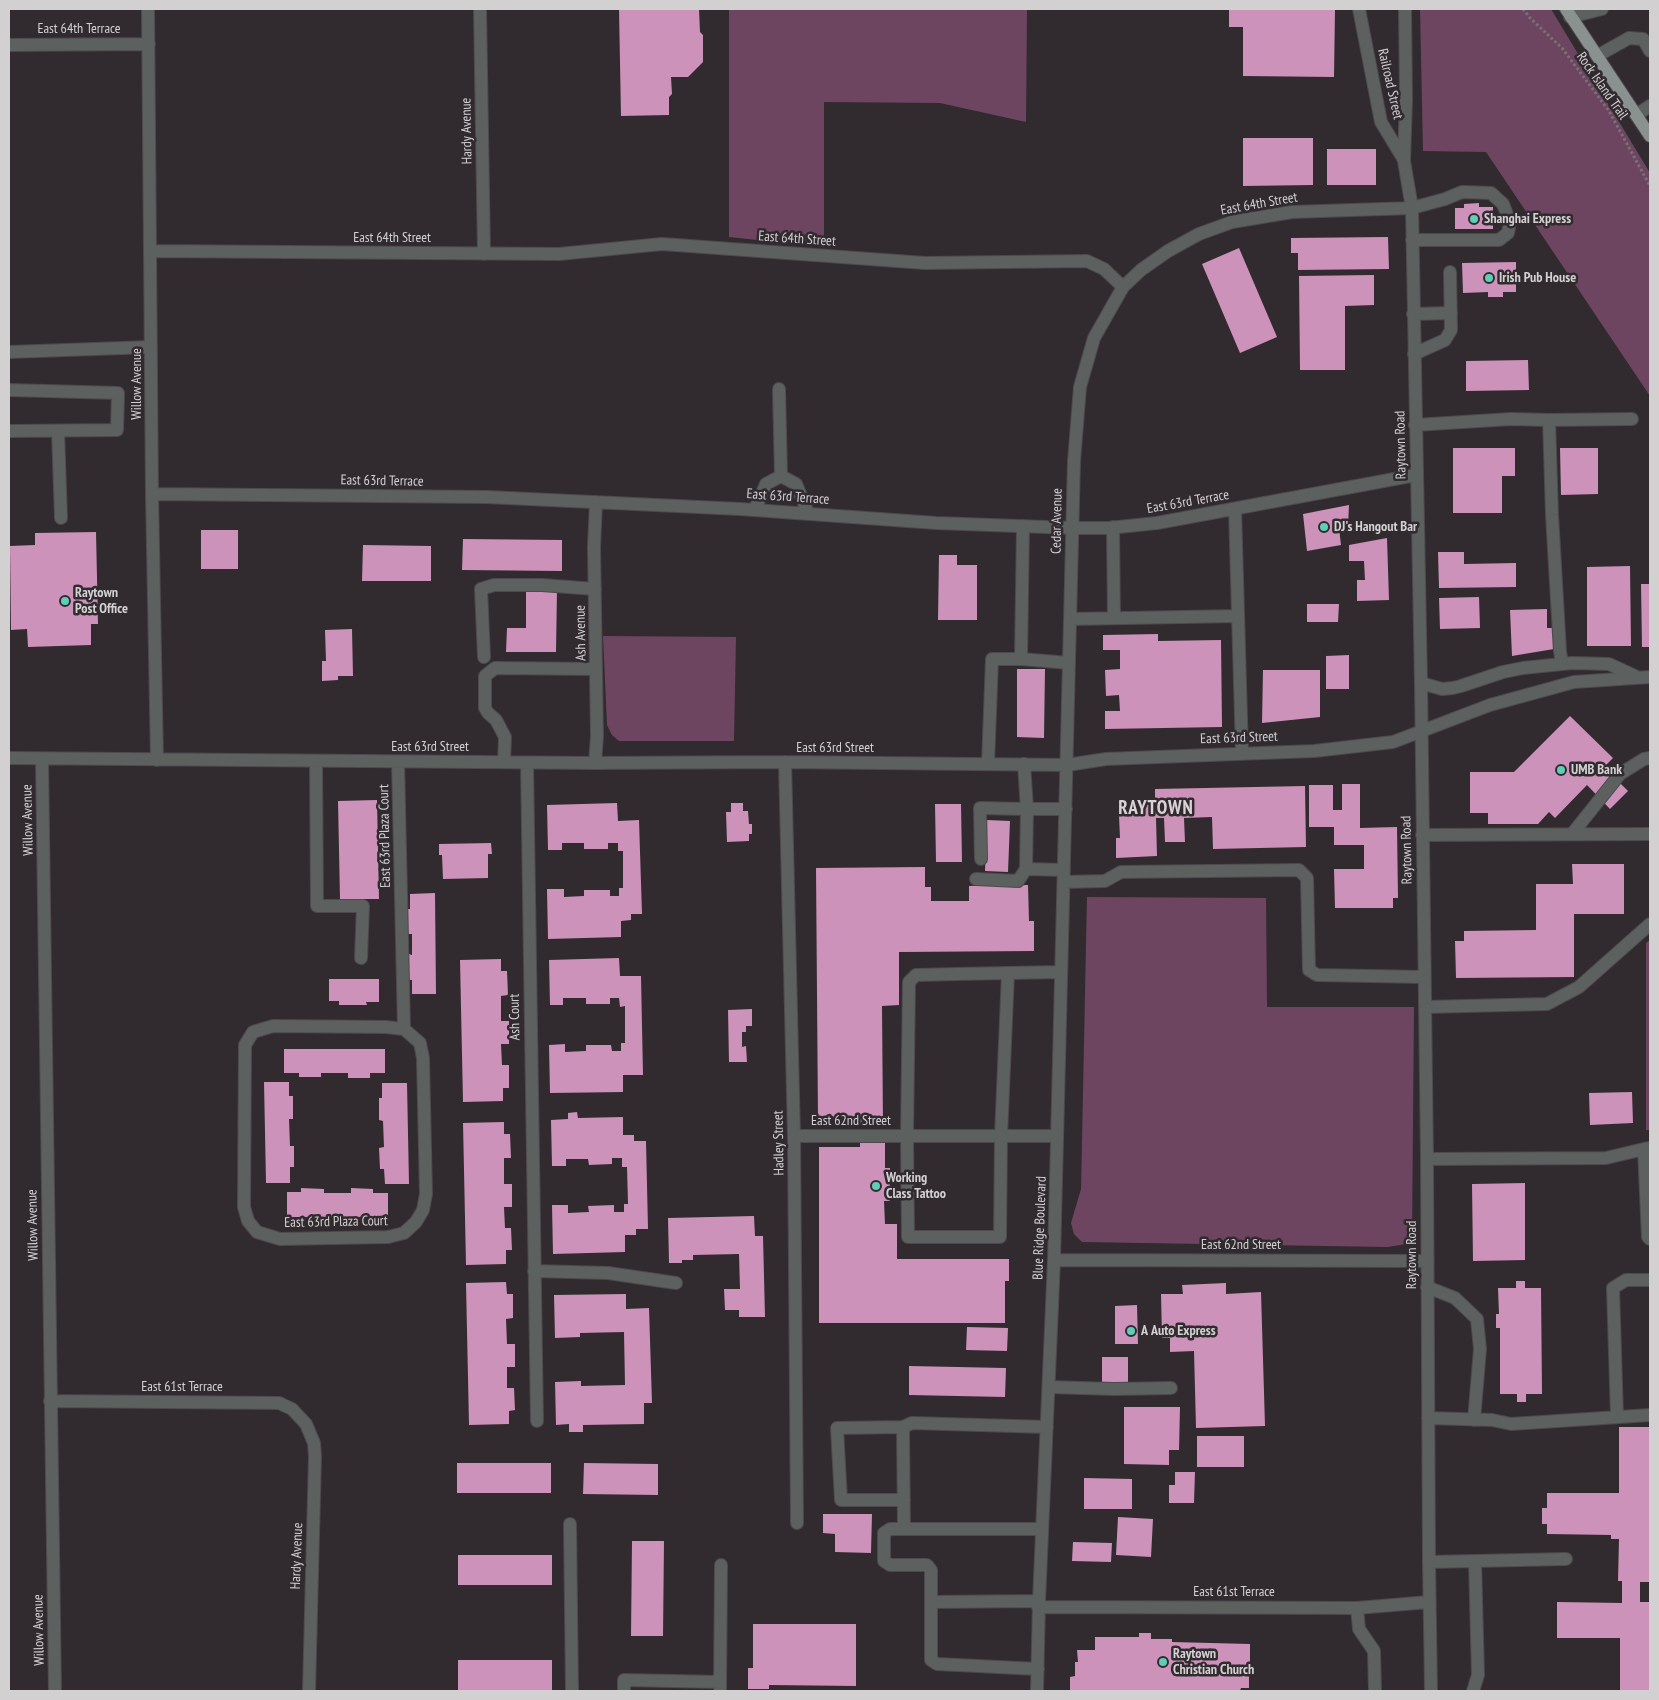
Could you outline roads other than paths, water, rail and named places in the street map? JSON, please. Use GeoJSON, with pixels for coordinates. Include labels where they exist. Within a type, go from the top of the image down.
{"type":"FeatureCollection","features":[{"type":"Feature","properties":{"kind":"main road"},"geometry":{"type":"LineString","coordinates":[[1568,13],[1650,136]]}},
{"type":"Feature","properties":{"kind":"street","name":"Willow Avenue"},"geometry":{"type":"LineString","coordinates":[[148,9],[152,494],[157,760]]}},
{"type":"Feature","properties":{"kind":"street","name":"Hardy Avenue"},"geometry":{"type":"LineString","coordinates":[[480,9],[484,254]]}},
{"type":"Feature","properties":{"kind":"street","name":"Railroad Street"},"geometry":{"type":"LineString","coordinates":[[1359,9],[1381,122],[1404,161]]}},
{"type":"Feature","properties":{"kind":"street","name":"Raytown Road"},"geometry":{"type":"LineString","coordinates":[[1405,9],[1406,99],[1404,161],[1412,208],[1428,1159],[1429,1602],[1432,1691]]}},
{"type":"Feature","properties":{"kind":"street"},"geometry":{"type":"LineString","coordinates":[[1568,13],[1602,9]]}},
{"type":"Feature","properties":{"kind":"street"},"geometry":{"type":"LineString","coordinates":[[1597,56],[1629,38],[1643,39],[1650,51]]}},
{"type":"Feature","properties":{"kind":"street","name":"East 64th Terrace"},"geometry":{"type":"LineString","coordinates":[[9,45],[149,44]]}},
{"type":"Feature","properties":{"kind":"street"},"geometry":{"type":"LineString","coordinates":[[1636,115],[1650,106]]}},
{"type":"Feature","properties":{"kind":"street","name":"East 64th Street"},"geometry":{"type":"LineString","coordinates":[[151,251],[559,254],[662,244],[925,263],[1087,261],[1104,269],[1123,287],[1141,270],[1168,251],[1199,234],[1232,222],[1292,212],[1412,208],[1462,192],[1491,193],[1503,204],[1510,222],[1508,233],[1499,240],[1412,240]]}},
{"type":"Feature","properties":{"kind":"street"},"geometry":{"type":"LineString","coordinates":[[1414,354],[1445,340],[1452,330],[1450,272]]}},
{"type":"Feature","properties":{"kind":"street","name":"Cedar Avenue"},"geometry":{"type":"LineString","coordinates":[[1067,765],[1074,461],[1080,386],[1094,338],[1123,287]]}},
{"type":"Feature","properties":{"kind":"street"},"geometry":{"type":"LineString","coordinates":[[1414,314],[1451,313]]}},
{"type":"Feature","properties":{"kind":"street"},"geometry":{"type":"LineString","coordinates":[[9,352],[151,347]]}},
{"type":"Feature","properties":{"kind":"street"},"geometry":{"type":"LineString","coordinates":[[778,389],[781,476]]}},
{"type":"Feature","properties":{"kind":"street"},"geometry":{"type":"LineString","coordinates":[[9,390],[118,393],[117,430],[9,431]]}},
{"type":"Feature","properties":{"kind":"street"},"geometry":{"type":"LineString","coordinates":[[1415,425],[1511,419],[1632,419]]}},
{"type":"Feature","properties":{"kind":"street"},"geometry":{"type":"LineString","coordinates":[[1549,420],[1552,525],[1562,664]]}},
{"type":"Feature","properties":{"kind":"street"},"geometry":{"type":"LineString","coordinates":[[58,431],[61,518]]}},
{"type":"Feature","properties":{"kind":"street","name":"East 63rd Terrace"},"geometry":{"type":"LineString","coordinates":[[152,494],[487,497],[755,510],[936,523],[1072,528],[1157,523],[1416,475]]}},
{"type":"Feature","properties":{"kind":"street"},"geometry":{"type":"LineString","coordinates":[[755,510],[766,484],[781,476]]}},
{"type":"Feature","properties":{"kind":"street"},"geometry":{"type":"LineString","coordinates":[[781,476],[796,484],[808,514]]}},
{"type":"Feature","properties":{"kind":"street","name":"Ash Avenue"},"geometry":{"type":"LineString","coordinates":[[595,763],[598,736],[594,547],[596,502]]}},
{"type":"Feature","properties":{"kind":"street"},"geometry":{"type":"LineString","coordinates":[[1235,509],[1242,753]]}},
{"type":"Feature","properties":{"kind":"street"},"geometry":{"type":"LineString","coordinates":[[1020,659],[1024,526]]}},
{"type":"Feature","properties":{"kind":"street"},"geometry":{"type":"LineString","coordinates":[[1113,527],[1114,618]]}},
{"type":"Feature","properties":{"kind":"street"},"geometry":{"type":"LineString","coordinates":[[484,657],[481,589],[494,584],[542,584],[595,589]]}},
{"type":"Feature","properties":{"kind":"street"},"geometry":{"type":"LineString","coordinates":[[1070,618],[1238,616]]}},
{"type":"Feature","properties":{"kind":"street"},"geometry":{"type":"LineString","coordinates":[[988,764],[992,660],[1020,659],[1069,663]]}},
{"type":"Feature","properties":{"kind":"street"},"geometry":{"type":"LineString","coordinates":[[1420,683],[1442,689],[1453,688],[1503,672],[1562,664],[1609,664],[1644,677]]}},
{"type":"Feature","properties":{"kind":"street"},"geometry":{"type":"LineString","coordinates":[[504,762],[506,737],[496,720],[488,714],[485,708],[485,676],[495,668],[596,669]]}},
{"type":"Feature","properties":{"kind":"street","name":"East 63rd Street"},"geometry":{"type":"LineString","coordinates":[[9,758],[527,763],[784,762],[1067,765],[1106,759],[1314,751],[1393,742],[1490,706],[1574,682],[1644,677]]}},
{"type":"Feature","properties":{"kind":"street"},"geometry":{"type":"LineString","coordinates":[[1572,834],[1620,774],[1644,759],[1650,758]]}},
{"type":"Feature","properties":{"kind":"street","name":"Willow Avenue"},"geometry":{"type":"LineString","coordinates":[[42,759],[55,1691]]}},
{"type":"Feature","properties":{"kind":"street"},"geometry":{"type":"LineString","coordinates":[[316,761],[318,906],[363,906],[361,958]]}},
{"type":"Feature","properties":{"kind":"street","name":"East 63rd Plaza Court"},"geometry":{"type":"LineString","coordinates":[[398,762],[404,1029],[420,1044],[423,1058],[426,1194],[424,1210],[416,1222],[404,1233],[388,1238],[280,1239],[258,1232],[248,1221],[244,1207],[245,1045],[253,1032],[273,1026],[386,1027],[404,1029]]}},
{"type":"Feature","properties":{"kind":"street","name":"Hadley Street"},"geometry":{"type":"LineString","coordinates":[[784,762],[794,1136],[797,1524]]}},
{"type":"Feature","properties":{"kind":"street","name":"Ash Court"},"geometry":{"type":"LineString","coordinates":[[527,763],[537,1421]]}},
{"type":"Feature","properties":{"kind":"street"},"geometry":{"type":"LineString","coordinates":[[976,879],[1018,881],[1026,869],[1027,809],[1024,764]]}},
{"type":"Feature","properties":{"kind":"street","name":"Blue Ridge Boulevard"},"geometry":{"type":"LineString","coordinates":[[1037,1691],[1038,1604],[1054,1260],[1067,765]]}},
{"type":"Feature","properties":{"kind":"street"},"geometry":{"type":"LineString","coordinates":[[980,860],[980,808],[1066,809]]}},
{"type":"Feature","properties":{"kind":"street"},"geometry":{"type":"LineString","coordinates":[[1422,836],[1650,834]]}},
{"type":"Feature","properties":{"kind":"street"},"geometry":{"type":"LineString","coordinates":[[1026,869],[1105,881],[1121,872],[1299,870],[1307,878],[1310,970],[1317,975],[1424,977]]}},
{"type":"Feature","properties":{"kind":"street"},"geometry":{"type":"LineString","coordinates":[[1425,1007],[1547,1004],[1579,988],[1650,924]]}},
{"type":"Feature","properties":{"kind":"street"},"geometry":{"type":"LineString","coordinates":[[1008,973],[1001,1136],[1000,1237],[908,1237],[908,982],[916,975],[1008,973],[1061,972]]}},
{"type":"Feature","properties":{"kind":"street","name":"East 62nd Street"},"geometry":{"type":"LineString","coordinates":[[794,1136],[1057,1136]]}},
{"type":"Feature","properties":{"kind":"street"},"geometry":{"type":"LineString","coordinates":[[1428,1159],[1606,1158],[1647,1148],[1648,1237],[1650,1239]]}},
{"type":"Feature","properties":{"kind":"street","name":"East 62nd Street"},"geometry":{"type":"LineString","coordinates":[[1054,1260],[1427,1261]]}},
{"type":"Feature","properties":{"kind":"street"},"geometry":{"type":"LineString","coordinates":[[534,1271],[608,1273],[676,1283]]}},
{"type":"Feature","properties":{"kind":"street"},"geometry":{"type":"LineString","coordinates":[[1617,1417],[1613,1288],[1626,1280],[1650,1280]]}},
{"type":"Feature","properties":{"kind":"street"},"geometry":{"type":"LineString","coordinates":[[1427,1287],[1455,1298],[1476,1319],[1480,1349],[1474,1420]]}},
{"type":"Feature","properties":{"kind":"street"},"geometry":{"type":"LineString","coordinates":[[1049,1387],[1114,1390],[1171,1388]]}},
{"type":"Feature","properties":{"kind":"street","name":"East 61st Terrace"},"geometry":{"type":"LineString","coordinates":[[50,1401],[279,1402],[292,1409],[306,1424]]}},
{"type":"Feature","properties":{"kind":"street"},"geometry":{"type":"LineString","coordinates":[[1428,1418],[1492,1420],[1511,1424],[1650,1415]]}},
{"type":"Feature","properties":{"kind":"street"},"geometry":{"type":"LineString","coordinates":[[904,1500],[841,1500],[837,1428],[904,1427],[912,1423],[1047,1427]]}},
{"type":"Feature","properties":{"kind":"street","name":"Hardy Avenue"},"geometry":{"type":"LineString","coordinates":[[306,1424],[314,1443],[315,1456],[308,1691]]}},
{"type":"Feature","properties":{"kind":"street"},"geometry":{"type":"LineString","coordinates":[[904,1427],[904,1528]]}},
{"type":"Feature","properties":{"kind":"street"},"geometry":{"type":"LineString","coordinates":[[570,1524],[572,1691]]}},
{"type":"Feature","properties":{"kind":"street"},"geometry":{"type":"LineString","coordinates":[[1038,1668],[937,1664],[931,1660],[931,1570],[927,1565],[890,1564],[884,1561],[884,1533],[890,1529],[904,1528],[1042,1529]]}},
{"type":"Feature","properties":{"kind":"street"},"geometry":{"type":"LineString","coordinates":[[1429,1562],[1566,1559]]}},
{"type":"Feature","properties":{"kind":"street"},"geometry":{"type":"LineString","coordinates":[[1473,1691],[1478,1675],[1475,1561]]}},
{"type":"Feature","properties":{"kind":"street"},"geometry":{"type":"LineString","coordinates":[[624,1691],[624,1680],[720,1687],[721,1565]]}},
{"type":"Feature","properties":{"kind":"street","name":"East 61st Terrace"},"geometry":{"type":"LineString","coordinates":[[931,1602],[1357,1608],[1429,1602]]}},
{"type":"Feature","properties":{"kind":"street"},"geometry":{"type":"LineString","coordinates":[[1357,1608],[1359,1630],[1374,1651],[1375,1691]]}},
{"type":"Feature","properties":{"kind":"place","name":"Shanghai Express"},"geometry":{"type":"Point","coordinates":[1474,219]}},
{"type":"Feature","properties":{"kind":"place","name":"Irish Pub House"},"geometry":{"type":"Point","coordinates":[1489,278]}},
{"type":"Feature","properties":{"kind":"place","name":"DJ's Hangout Bar"},"geometry":{"type":"Point","coordinates":[1324,527]}},
{"type":"Feature","properties":{"kind":"place","name":"Raytown Post Office"},"geometry":{"type":"Point","coordinates":[65,601]}},
{"type":"Feature","properties":{"kind":"place","name":"UMB Bank"},"geometry":{"type":"Point","coordinates":[1561,770]}},
{"type":"Feature","properties":{"kind":"place","name":"Working Class Tattoo"},"geometry":{"type":"Point","coordinates":[876,1186]}},
{"type":"Feature","properties":{"kind":"place","name":"A Auto Express"},"geometry":{"type":"Point","coordinates":[1131,1331]}},
{"type":"Feature","properties":{"kind":"place","name":"Raytown Christian Church"},"geometry":{"type":"Point","coordinates":[1163,1662]}},
{"type":"Feature","properties":{"kind":"district","name":"RAYTOWN"},"geometry":{"type":"Point","coordinates":[1156,809]}}]}
